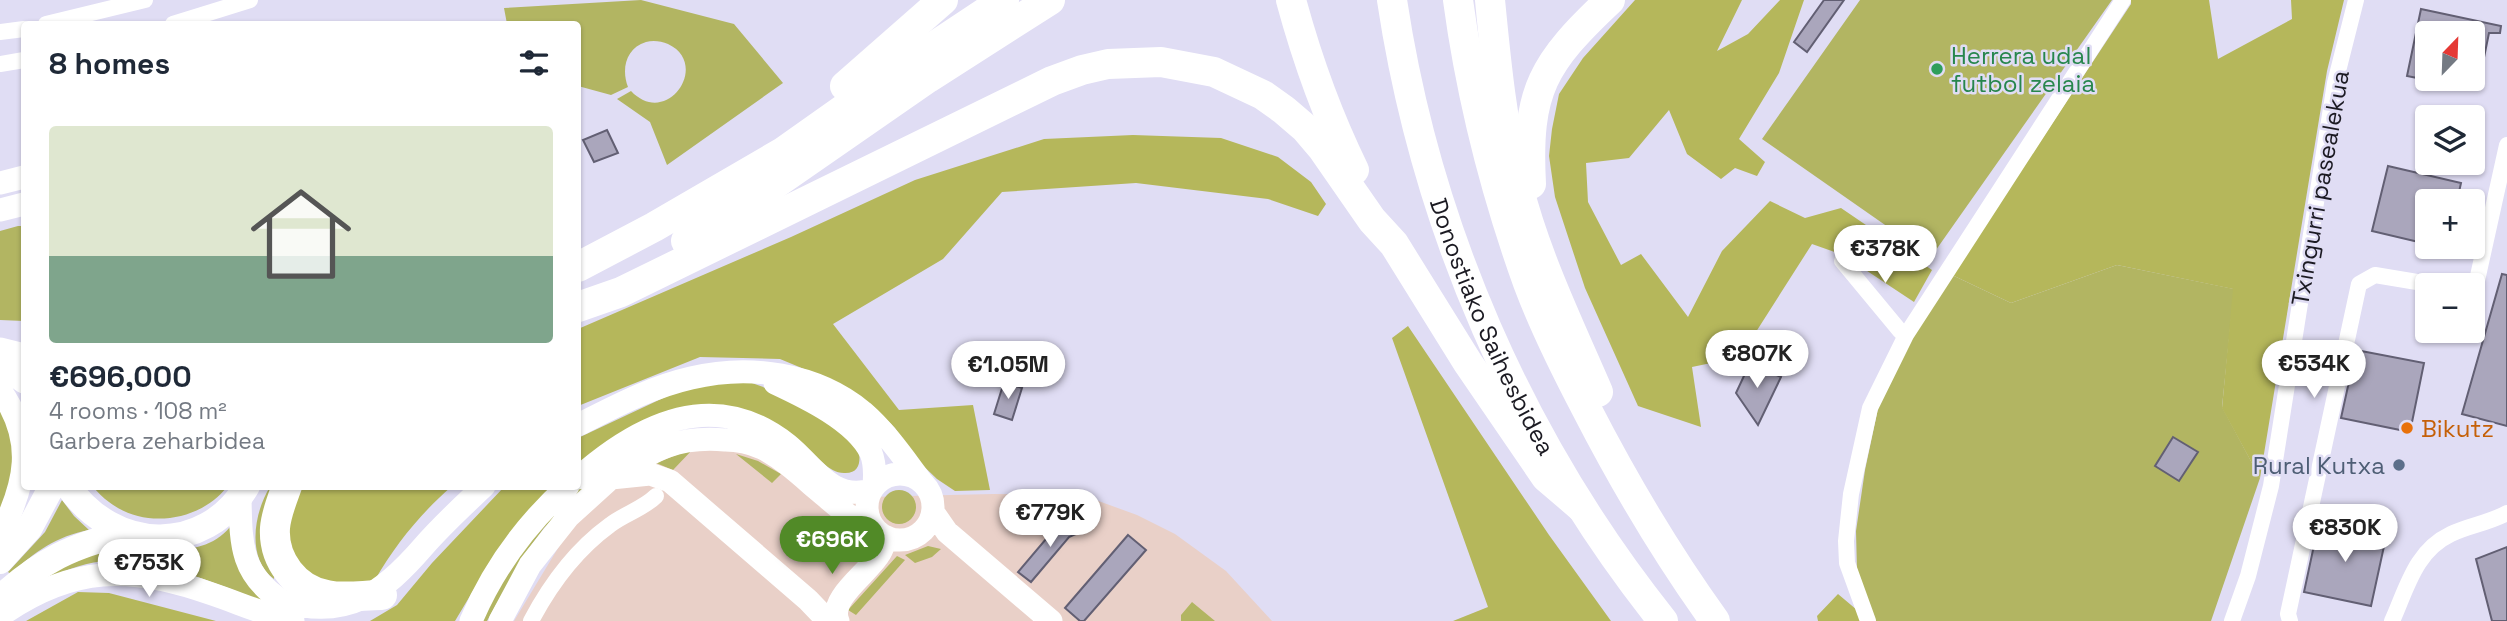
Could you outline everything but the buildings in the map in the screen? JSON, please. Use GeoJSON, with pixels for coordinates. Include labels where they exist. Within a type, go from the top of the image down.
{"type":"FeatureCollection","features":[{"type":"Feature","properties":{"kind":"highway"},"geometry":{"type":"LineString","coordinates":[[795,128],[922,0]]}},
{"type":"Feature","properties":{"kind":"highway"},"geometry":{"type":"LineString","coordinates":[[723,185],[795,128],[943,0]]}},
{"type":"Feature","properties":{"kind":"highway"},"geometry":{"type":"LineString","coordinates":[[581,265],[783,152],[1004,0]]}},
{"type":"Feature","properties":{"kind":"highway"},"geometry":{"type":"LineString","coordinates":[[581,297],[648,263],[755,198],[929,78],[1050,0]]}},
{"type":"Feature","properties":{"kind":"highway"},"geometry":{"type":"LineString","coordinates":[[1291,0],[1331,121],[1394,244],[1508,424],[1546,477],[1581,508]]}},
{"type":"Feature","properties":{"kind":"highway","name":"Donostiako Saihesbidea"},"geometry":{"type":"LineString","coordinates":[[1392,0],[1407,89],[1452,245],[1511,381],[1544,446],[1581,508],[1663,621]]}},
{"type":"Feature","properties":{"kind":"highway","name":"Donostiako Saihesbidea"},"geometry":{"type":"LineString","coordinates":[[1458,0],[1470,81],[1486,145],[1529,285],[1567,372],[1630,492],[1715,621]]}},
{"type":"Feature","properties":{"kind":"highway"},"geometry":{"type":"LineString","coordinates":[[1490,0],[1506,128],[1518,186],[1533,236],[1599,393],[1666,518],[1672,558]]}},
{"type":"Feature","properties":{"kind":"highway"},"geometry":{"type":"LineString","coordinates":[[1533,236],[1530,157],[1535,99],[1546,74],[1562,49],[1610,0]]}},
{"type":"Feature","properties":{"kind":"highway"},"geometry":{"type":"LineString","coordinates":[[581,312],[1052,81],[1082,70],[1135,61],[1161,62],[1214,72],[1263,94],[1304,128],[1322,148],[1372,220],[1394,244]]}},
{"type":"Feature","properties":{"kind":"highway"},"geometry":{"type":"LineString","coordinates":[[581,306],[621,292]]}},
{"type":"Feature","properties":{"kind":"highway"},"geometry":{"type":"LineString","coordinates":[[286,490],[275,526],[275,539],[283,564],[290,575],[308,589],[330,596],[382,595]]}},
{"type":"Feature","properties":{"kind":"main road"},"geometry":{"type":"LineString","coordinates":[[0,561],[29,528],[50,490]]}},
{"type":"Feature","properties":{"kind":"main road"},"geometry":{"type":"LineString","coordinates":[[71,490],[92,515],[108,526],[127,533],[163,537],[199,530],[220,518],[244,492]]}},
{"type":"Feature","properties":{"kind":"main road"},"geometry":{"type":"LineString","coordinates":[[0,598],[48,560],[100,539],[127,533]]}},
{"type":"Feature","properties":{"kind":"street"},"geometry":{"type":"LineString","coordinates":[[58,21],[145,0]]}},
{"type":"Feature","properties":{"kind":"street"},"geometry":{"type":"LineString","coordinates":[[183,21],[250,0]]}},
{"type":"Feature","properties":{"kind":"street"},"geometry":{"type":"LineString","coordinates":[[1868,621],[1847,564],[1846,541],[1851,494],[1870,408],[1906,335],[2123,0]]}},
{"type":"Feature","properties":{"kind":"street","name":"Txingurri pasealekua"},"geometry":{"type":"LineString","coordinates":[[2232,621],[2248,576],[2271,486],[2335,83],[2356,0]]}},
{"type":"Feature","properties":{"kind":"street"},"geometry":{"type":"LineString","coordinates":[[0,32],[21,29]]}},
{"type":"Feature","properties":{"kind":"street"},"geometry":{"type":"LineString","coordinates":[[0,64],[21,60]]}},
{"type":"Feature","properties":{"kind":"street"},"geometry":{"type":"LineString","coordinates":[[2479,273],[2507,145]]}},
{"type":"Feature","properties":{"kind":"street"},"geometry":{"type":"LineString","coordinates":[[0,183],[21,178]]}},
{"type":"Feature","properties":{"kind":"street"},"geometry":{"type":"LineString","coordinates":[[0,210],[21,205]]}},
{"type":"Feature","properties":{"kind":"street"},"geometry":{"type":"LineString","coordinates":[[1842,261],[1906,335]]}},
{"type":"Feature","properties":{"kind":"street"},"geometry":{"type":"LineString","coordinates":[[2290,621],[2288,614],[2359,284],[2375,275],[2415,282]]}},
{"type":"Feature","properties":{"kind":"street"},"geometry":{"type":"LineString","coordinates":[[0,339],[21,337]]}},
{"type":"Feature","properties":{"kind":"street"},"geometry":{"type":"LineString","coordinates":[[0,349],[21,354]]}},
{"type":"Feature","properties":{"kind":"street"},"geometry":{"type":"LineString","coordinates":[[0,365],[21,381]]}},
{"type":"Feature","properties":{"kind":"street"},"geometry":{"type":"LineString","coordinates":[[757,373],[825,410],[855,433],[867,447],[874,466],[873,487],[867,500],[867,512],[871,523],[882,535],[880,553],[838,602],[835,615],[838,621]]}},
{"type":"Feature","properties":{"kind":"street"},"geometry":{"type":"LineString","coordinates":[[500,621],[530,565],[568,517],[611,478],[651,453],[679,442],[699,438],[732,440],[760,447],[790,466],[862,526],[882,535],[901,540],[916,536],[927,526],[933,512],[932,496],[880,429],[848,401],[795,377],[757,373],[713,374],[691,378],[627,401],[581,424]]}},
{"type":"Feature","properties":{"kind":"street"},"geometry":{"type":"LineString","coordinates":[[0,390],[17,420],[21,438]]}},
{"type":"Feature","properties":{"kind":"street"},"geometry":{"type":"LineString","coordinates":[[581,475],[606,453],[648,428],[697,415],[730,417],[762,428],[789,446],[827,483],[841,491],[856,493],[873,487],[883,478],[894,474],[906,474],[921,481]]}},
{"type":"Feature","properties":{"kind":"street"},"geometry":{"type":"LineString","coordinates":[[804,460],[834,478],[848,480],[855,478],[866,468],[869,454],[867,447]]}},
{"type":"Feature","properties":{"kind":"street"},"geometry":{"type":"LineString","coordinates":[[611,478],[650,474],[667,479],[808,600],[828,621]]}},
{"type":"Feature","properties":{"kind":"street"},"geometry":{"type":"LineString","coordinates":[[0,536],[21,483]]}},
{"type":"Feature","properties":{"kind":"street"},"geometry":{"type":"LineString","coordinates":[[244,492],[243,553],[259,583],[284,603],[298,610],[333,619],[359,610],[382,595],[425,545],[480,490]]}},
{"type":"Feature","properties":{"kind":"street"},"geometry":{"type":"LineString","coordinates":[[471,621],[506,554],[564,490]]}},
{"type":"Feature","properties":{"kind":"street"},"geometry":{"type":"LineString","coordinates":[[531,621],[541,602],[580,553],[607,527],[649,503],[656,496]]}},
{"type":"Feature","properties":{"kind":"street"},"geometry":{"type":"LineString","coordinates":[[933,512],[947,532],[1051,621]]}},
{"type":"Feature","properties":{"kind":"street"},"geometry":{"type":"LineString","coordinates":[[2392,621],[2416,564],[2434,544],[2449,535],[2488,523],[2507,513]]}},
{"type":"Feature","properties":{"kind":"street"},"geometry":{"type":"LineString","coordinates":[[0,616],[27,597],[48,587],[70,580],[116,574],[160,579],[293,621]]}},
{"type":"Feature","properties":{"kind":"shaded area"},"geometry":{"type":"Polygon","coordinates":[[[1635,0],[1742,0],[1717,51],[1748,34],[1780,0],[1804,0],[1779,73],[1739,139],[1765,162],[1757,176],[1735,168],[1721,179],[1687,154],[1669,110],[1629,158],[1586,163],[1588,202],[1621,265],[1641,254],[1688,317],[1722,251],[1770,201],[1805,218],[1841,208],[1932,270],[1914,302],[1843,255],[1812,244],[1740,357],[1692,367],[1701,427],[1638,406],[1585,288],[1555,197],[1549,156],[1559,94],[1583,58],[1635,0]]]}},
{"type":"Feature","properties":{"kind":"shaded area"},"geometry":{"type":"Polygon","coordinates":[[[2131,0],[2209,0],[2218,59],[2292,19],[2291,0],[2344,0],[2327,71],[2260,478],[2222,408],[2233,289],[2117,265],[2011,303],[1952,275],[2131,4],[2131,0]]]}},
{"type":"Feature","properties":{"kind":"shaded area"},"geometry":{"type":"Polygon","coordinates":[[[1133,135],[1221,138],[1278,157],[1311,182],[1326,204],[1318,216],[1268,199],[1136,183],[1002,192],[943,259],[833,324],[899,410],[973,405],[990,490],[955,491],[937,479],[913,456],[895,428],[874,407],[833,381],[780,359],[700,357],[581,405],[581,328],[915,180],[1044,139],[1133,135]]]}},
{"type":"Feature","properties":{"kind":"shaded area"},"geometry":{"type":"Polygon","coordinates":[[[1408,326],[1549,535],[1611,621],[1453,621],[1488,607],[1392,338],[1408,326]]]}},
{"type":"Feature","properties":{"kind":"shaded area"},"geometry":{"type":"Polygon","coordinates":[[[749,382],[791,397],[857,441],[858,467],[850,472],[838,472],[804,447],[714,411],[581,467],[581,437],[693,384],[749,382]]]}},
{"type":"Feature","properties":{"kind":"shaded area"},"geometry":{"type":"Polygon","coordinates":[[[746,443],[865,497],[993,494],[1060,495],[1093,499],[1137,515],[1175,534],[1226,571],[1272,621],[514,621],[581,510],[651,455],[746,443]]]}},
{"type":"Feature","properties":{"kind":"shaded area"},"geometry":{"type":"Polygon","coordinates":[[[296,490],[448,490],[409,530],[375,580],[340,592],[287,560],[290,502],[296,490]]]}},
{"type":"Feature","properties":{"kind":"shaded area"},"geometry":{"type":"Polygon","coordinates":[[[501,490],[550,490],[495,554],[455,621],[370,621],[397,605],[432,563],[501,490]]]}},
{"type":"Feature","properties":{"kind":"shaded area"},"geometry":{"type":"Polygon","coordinates":[[[78,592],[109,593],[216,621],[26,621],[78,592]]]}},
{"type":"Feature","properties":{"kind":"shaded area"},"geometry":{"type":"Polygon","coordinates":[[[1838,594],[1870,621],[1818,621],[1817,616],[1838,594]]]}},
{"type":"Feature","properties":{"kind":"green space"},"geometry":{"type":"Polygon","coordinates":[[[641,0],[734,24],[783,83],[667,165],[650,122],[617,99],[631,91],[645,101],[658,103],[670,98],[685,78],[685,65],[680,53],[668,44],[660,42],[649,41],[639,45],[630,54],[625,66],[628,87],[611,95],[581,87],[581,21],[506,21],[504,8],[641,0]]]}},
{"type":"Feature","properties":{"kind":"green space","name":"Herrera udal futbol zelaia"},"geometry":{"type":"Polygon","coordinates":[[[1860,0],[2112,0],[1931,257],[1762,139],[1860,0]]]}},
{"type":"Feature","properties":{"kind":"green space"},"geometry":{"type":"Polygon","coordinates":[[[21,226],[21,321],[0,320],[0,231],[21,226]]]}},
{"type":"Feature","properties":{"kind":"green space"},"geometry":{"type":"Polygon","coordinates":[[[2117,265],[2234,289],[2222,407],[2260,478],[2211,621],[1875,621],[1857,571],[1856,531],[1879,404],[1908,338],[1952,275],[2011,303],[2117,265]]]}},
{"type":"Feature","properties":{"kind":"green space"},"geometry":{"type":"Polygon","coordinates":[[[0,402],[10,428],[13,455],[10,482],[0,509],[0,402]]]}},
{"type":"Feature","properties":{"kind":"green space"},"geometry":{"type":"Polygon","coordinates":[[[700,433],[566,506],[544,528],[524,555],[487,621],[482,621],[496,592],[531,539],[574,492],[581,490],[581,486],[612,462],[700,433]]]}},
{"type":"Feature","properties":{"kind":"green space"},"geometry":{"type":"Polygon","coordinates":[[[694,448],[673,470],[656,463],[694,448]]]}},
{"type":"Feature","properties":{"kind":"green space"},"geometry":{"type":"Polygon","coordinates":[[[736,454],[758,461],[781,474],[772,483],[736,454]]]}},
{"type":"Feature","properties":{"kind":"green space"},"geometry":{"type":"Polygon","coordinates":[[[96,490],[224,490],[202,508],[171,518],[139,516],[123,511],[96,490]]]}},
{"type":"Feature","properties":{"kind":"green space"},"geometry":{"type":"Polygon","coordinates":[[[268,490],[280,490],[274,579],[259,560],[256,548],[257,522],[268,490]]]}},
{"type":"Feature","properties":{"kind":"green space"},"geometry":{"type":"Polygon","coordinates":[[[899,490],[911,495],[916,507],[911,519],[899,524],[887,519],[882,507],[887,495],[899,490]]]}},
{"type":"Feature","properties":{"kind":"green space"},"geometry":{"type":"Polygon","coordinates":[[[62,500],[89,530],[56,541],[37,552],[11,574],[8,572],[45,532],[62,500]]]}},
{"type":"Feature","properties":{"kind":"green space"},"geometry":{"type":"Polygon","coordinates":[[[230,527],[284,610],[177,571],[133,562],[94,563],[48,578],[43,575],[104,551],[171,550],[203,545],[218,538],[230,527]]]}},
{"type":"Feature","properties":{"kind":"green space"},"geometry":{"type":"Polygon","coordinates":[[[847,531],[871,550],[861,564],[839,543],[847,531]]]}},
{"type":"Feature","properties":{"kind":"green space"},"geometry":{"type":"Polygon","coordinates":[[[928,546],[941,549],[932,557],[915,563],[905,555],[928,546]]]}},
{"type":"Feature","properties":{"kind":"green space"},"geometry":{"type":"Polygon","coordinates":[[[897,556],[905,560],[856,615],[848,610],[897,556]]]}},
{"type":"Feature","properties":{"kind":"green space"},"geometry":{"type":"Polygon","coordinates":[[[1192,602],[1215,621],[1181,621],[1181,615],[1192,602]]]}},
{"type":"Feature","properties":{"kind":"place","name":"Herrera udal futbol zelaia"},"geometry":{"type":"Point","coordinates":[1937,69]}},
{"type":"Feature","properties":{"kind":"place","name":"Bikutz"},"geometry":{"type":"Point","coordinates":[2407,428]}},
{"type":"Feature","properties":{"kind":"place","name":"Rural Kutxa"},"geometry":{"type":"Point","coordinates":[2399,465]}}]}
